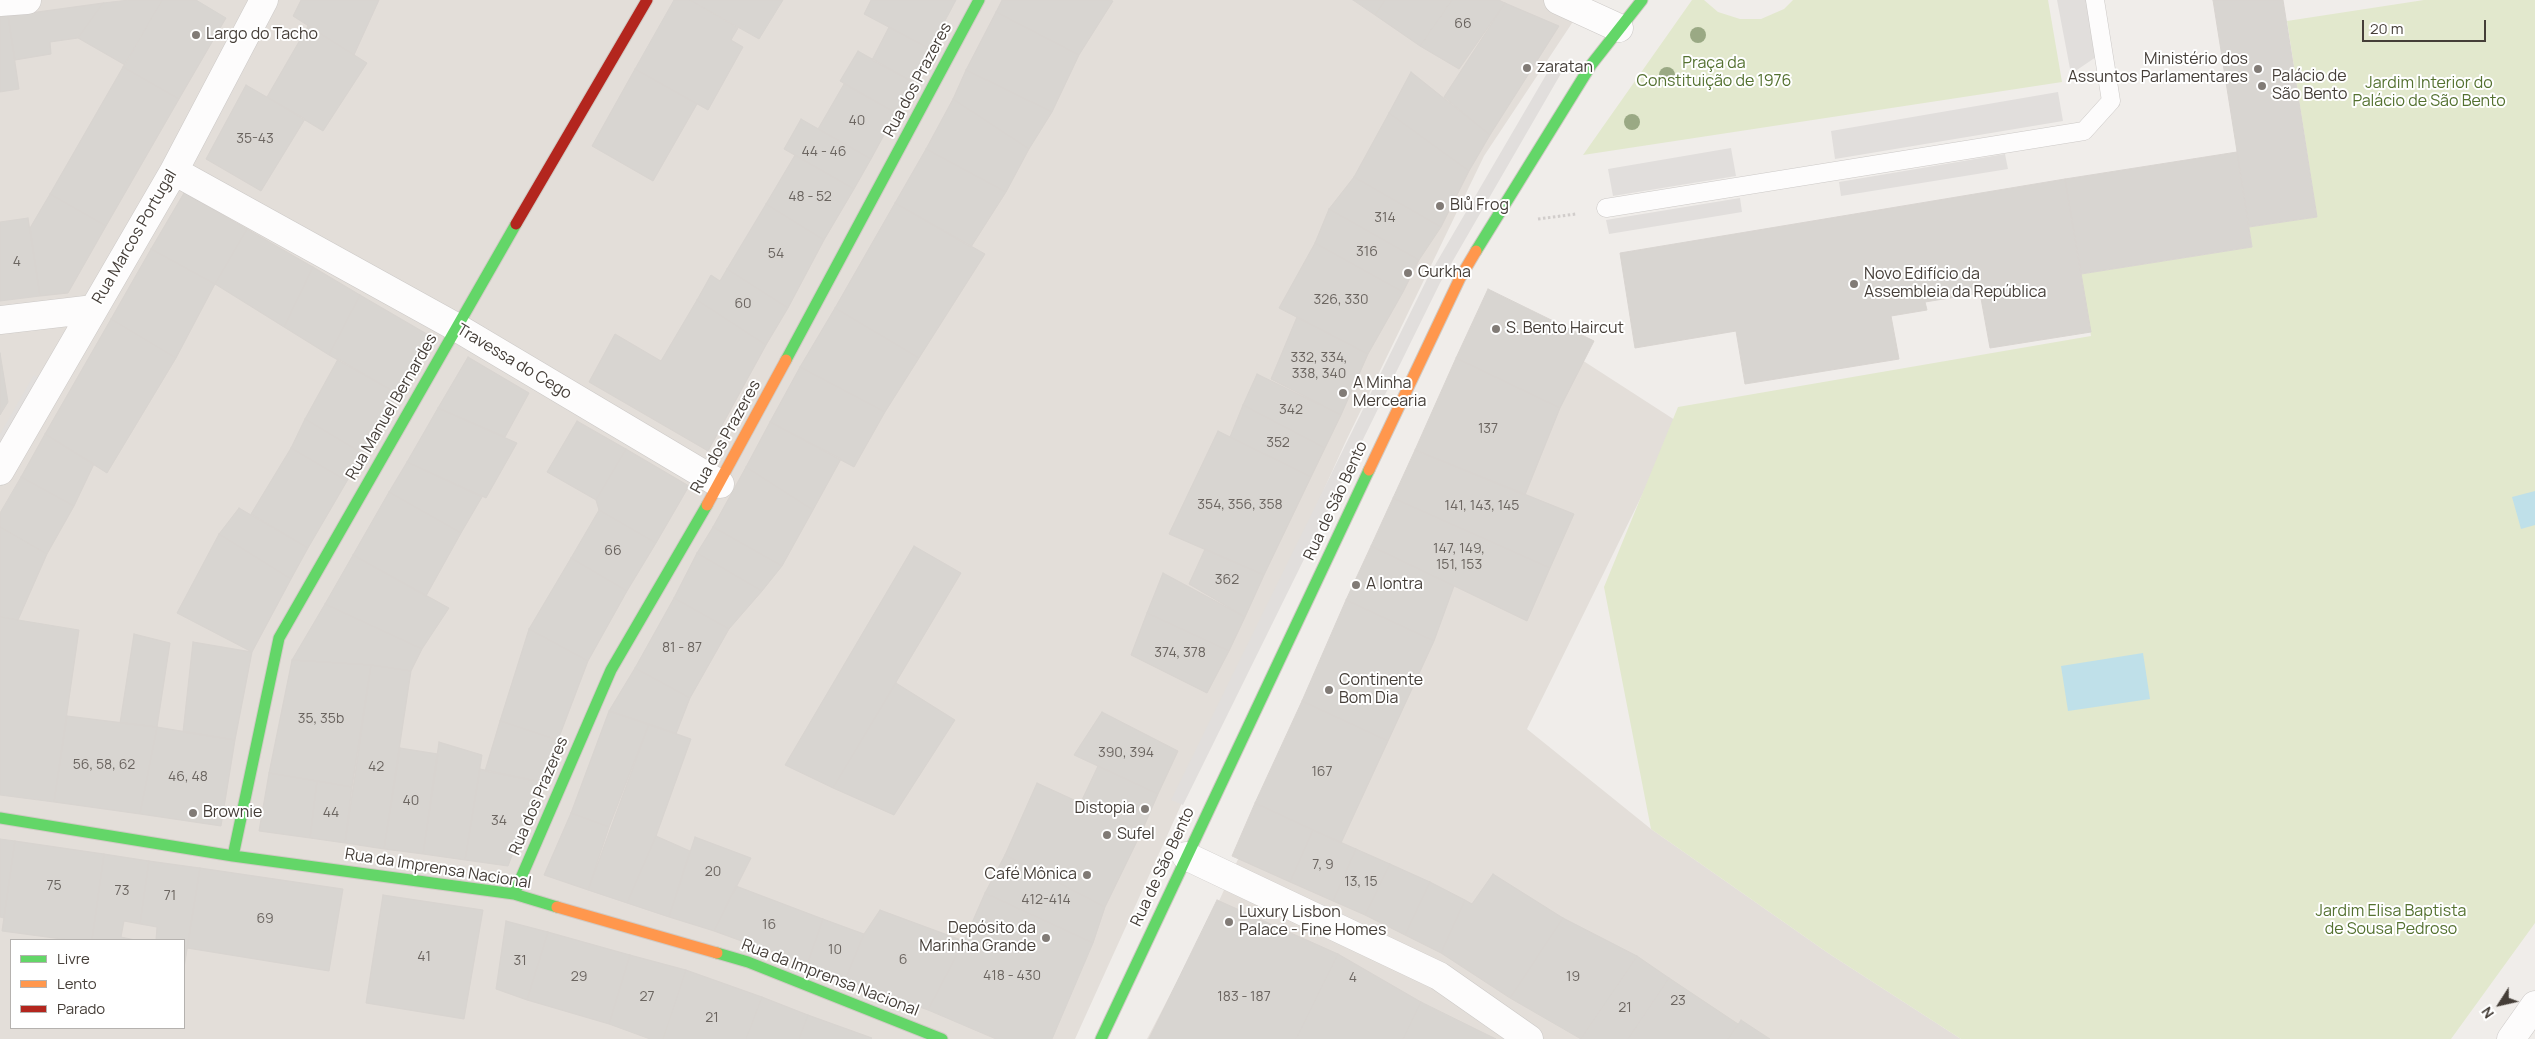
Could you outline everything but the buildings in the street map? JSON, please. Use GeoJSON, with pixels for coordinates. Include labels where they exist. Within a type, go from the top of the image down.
{"type":"FeatureCollection","features":[{"type":"Feature","properties":{"kind":"street"},"geometry":{"type":"LineString","coordinates":[[0,2],[27,0]]}},
{"type":"Feature","properties":{"kind":"street","name":"Rua Marcos Portugal"},"geometry":{"type":"LineString","coordinates":[[0,471],[174,172],[264,0]]}},
{"type":"Feature","properties":{"kind":"street","name":"Rua Manuel Bernardes"},"geometry":{"type":"LineString","coordinates":[[233,856],[279,638],[456,328],[647,0]]}},
{"type":"Feature","properties":{"kind":"street","name":"Rua dos Prazeres"},"geometry":{"type":"LineString","coordinates":[[514,894],[611,670],[720,484],[979,0]]}},
{"type":"Feature","properties":{"kind":"street"},"geometry":{"type":"LineString","coordinates":[[1558,0],[1619,28]]}},
{"type":"Feature","properties":{"kind":"street","name":"Rua de São Bento"},"geometry":{"type":"LineString","coordinates":[[1101,1039],[1460,278],[1591,65],[1642,0]]}},
{"type":"Feature","properties":{"kind":"street","name":"Travessa do Cego"},"geometry":{"type":"LineString","coordinates":[[174,172],[456,328],[720,484]]}},
{"type":"Feature","properties":{"kind":"street"},"geometry":{"type":"LineString","coordinates":[[0,320],[94,309]]}},
{"type":"Feature","properties":{"kind":"street","name":"Rua da Imprensa Nacional"},"geometry":{"type":"LineString","coordinates":[[0,818],[233,856],[514,894],[748,962],[942,1039]]}},
{"type":"Feature","properties":{"kind":"street"},"geometry":{"type":"LineString","coordinates":[[1186,856],[1439,976],[1529,1039]]}},
{"type":"Feature","properties":{"kind":"street"},"geometry":{"type":"LineString","coordinates":[[2510,1039],[2535,1005]]}},
{"type":"Feature","properties":{"kind":"lane"},"geometry":{"type":"LineString","coordinates":[[1606,208],[2084,132],[2111,101],[2095,0]]}},
{"type":"Feature","properties":{"kind":"path"},"geometry":{"type":"LineString","coordinates":[[1507,202],[1540,220],[1606,208]]}},
{"type":"Feature","properties":{"kind":"shaded area"},"geometry":{"type":"Polygon","coordinates":[[[0,0],[1591,0],[1576,17],[1484,156],[1345,443],[1075,1039],[0,1039],[0,0]]]}},
{"type":"Feature","properties":{"kind":"shaded area"},"geometry":{"type":"Polygon","coordinates":[[[2057,0],[2086,0],[2096,57],[2071,74],[2057,0]]]}},
{"type":"Feature","properties":{"kind":"shaded area"},"geometry":{"type":"Polygon","coordinates":[[[1553,63],[1563,70],[1440,283],[1183,805],[1171,800],[1428,277],[1553,63]]]}},
{"type":"Feature","properties":{"kind":"shaded area"},"geometry":{"type":"Polygon","coordinates":[[[2058,92],[2063,121],[1835,159],[1831,131],[2058,92]]]}},
{"type":"Feature","properties":{"kind":"shaded area"},"geometry":{"type":"Polygon","coordinates":[[[1731,148],[1736,176],[1613,196],[1608,169],[1731,148]]]}},
{"type":"Feature","properties":{"kind":"shaded area"},"geometry":{"type":"Polygon","coordinates":[[[2005,154],[2008,169],[1841,196],[1839,182],[2005,154]]]}},
{"type":"Feature","properties":{"kind":"shaded area"},"geometry":{"type":"Polygon","coordinates":[[[1740,198],[1742,212],[1609,234],[1606,220],[1740,198]]]}},
{"type":"Feature","properties":{"kind":"shaded area"},"geometry":{"type":"Polygon","coordinates":[[[1492,302],[1678,422],[1527,729],[1651,829],[1828,953],[1961,1039],[1147,1039],[1219,901],[1492,302]]]}},
{"type":"Feature","properties":{"kind":"shaded area"},"geometry":{"type":"Polygon","coordinates":[[[34,375],[45,381],[0,459],[0,434],[34,375]]]}},
{"type":"Feature","properties":{"kind":"green space","name":"Praça da Constituição de 1976"},"geometry":{"type":"Polygon","coordinates":[[[1692,0],[1704,0],[1718,12],[1740,19],[1761,19],[1784,9],[1793,0],[2048,0],[2062,82],[1583,155],[1692,0]]]}},
{"type":"Feature","properties":{"kind":"green space"},"geometry":{"type":"Polygon","coordinates":[[[2424,0],[2535,0],[2535,923],[2451,1039],[1961,1039],[1828,953],[1651,829],[1604,587],[1678,407],[2091,336],[2081,274],[2252,247],[2249,227],[2317,217],[2287,21],[2424,0]]]}},
{"type":"Feature","properties":{"kind":"water"},"geometry":{"type":"Polygon","coordinates":[[[2535,491],[2535,525],[2521,529],[2512,497],[2535,491]]]}},
{"type":"Feature","properties":{"kind":"water"},"geometry":{"type":"Polygon","coordinates":[[[2143,653],[2150,699],[2068,711],[2061,666],[2143,653]]]}},
{"type":"Feature","properties":{"kind":"traffic: fast"},"geometry":{"type":"LineString","coordinates":[[786,360],[979,0]]}},
{"type":"Feature","properties":{"kind":"traffic: fast"},"geometry":{"type":"LineString","coordinates":[[1476,251],[1591,65],[1642,0]]}},
{"type":"Feature","properties":{"kind":"traffic: fast"},"geometry":{"type":"LineString","coordinates":[[233,856],[279,638],[516,224]]}},
{"type":"Feature","properties":{"kind":"traffic: fast"},"geometry":{"type":"LineString","coordinates":[[1101,1039],[1369,470]]}},
{"type":"Feature","properties":{"kind":"traffic: fast"},"geometry":{"type":"LineString","coordinates":[[514,894],[611,670],[707,505]]}},
{"type":"Feature","properties":{"kind":"traffic: fast"},"geometry":{"type":"LineString","coordinates":[[0,818],[233,856],[514,894],[557,907]]}},
{"type":"Feature","properties":{"kind":"traffic: fast"},"geometry":{"type":"LineString","coordinates":[[717,953],[748,962],[942,1039]]}},
{"type":"Feature","properties":{"kind":"traffic: slow"},"geometry":{"type":"LineString","coordinates":[[1369,470],[1460,278],[1476,251]]}},
{"type":"Feature","properties":{"kind":"traffic: slow"},"geometry":{"type":"LineString","coordinates":[[707,505],[786,360]]}},
{"type":"Feature","properties":{"kind":"traffic: slow"},"geometry":{"type":"LineString","coordinates":[[557,907],[717,953]]}},
{"type":"Feature","properties":{"kind":"traffic: jam"},"geometry":{"type":"LineString","coordinates":[[516,224],[647,0]]}},
{"type":"Feature","properties":{"kind":"place","name":"Largo do Tacho"},"geometry":{"type":"Point","coordinates":[196,35]}},
{"type":"Feature","properties":{"kind":"place","name":"zaratan"},"geometry":{"type":"Point","coordinates":[1527,68]}},
{"type":"Feature","properties":{"kind":"place","name":"Ministério dos Assuntos Parlamentares"},"geometry":{"type":"Point","coordinates":[2258,69]}},
{"type":"Feature","properties":{"kind":"place","name":"Palácio de São Bento"},"geometry":{"type":"Point","coordinates":[2262,86]}},
{"type":"Feature","properties":{"kind":"place","name":"Blů Frog"},"geometry":{"type":"Point","coordinates":[1440,206]}},
{"type":"Feature","properties":{"kind":"place","name":"Gurkha"},"geometry":{"type":"Point","coordinates":[1408,273]}},
{"type":"Feature","properties":{"kind":"place","name":"Novo Edifício da Assembleia da República"},"geometry":{"type":"Point","coordinates":[1854,284]}},
{"type":"Feature","properties":{"kind":"place","name":"S. Bento Haircut"},"geometry":{"type":"Point","coordinates":[1496,329]}},
{"type":"Feature","properties":{"kind":"place","name":"A Minha Mercearia"},"geometry":{"type":"Point","coordinates":[1343,393]}},
{"type":"Feature","properties":{"kind":"place","name":"A lontra"},"geometry":{"type":"Point","coordinates":[1356,585]}},
{"type":"Feature","properties":{"kind":"place","name":"Continente Bom Dia"},"geometry":{"type":"Point","coordinates":[1329,690]}},
{"type":"Feature","properties":{"kind":"place","name":"Distopia"},"geometry":{"type":"Point","coordinates":[1145,809]}},
{"type":"Feature","properties":{"kind":"place","name":"Brownie"},"geometry":{"type":"Point","coordinates":[193,813]}},
{"type":"Feature","properties":{"kind":"place","name":"Sufel"},"geometry":{"type":"Point","coordinates":[1107,835]}},
{"type":"Feature","properties":{"kind":"place","name":"Café Mônica"},"geometry":{"type":"Point","coordinates":[1087,875]}},
{"type":"Feature","properties":{"kind":"place","name":"Luxury Lisbon Palace - Fine Homes"},"geometry":{"type":"Point","coordinates":[1229,922]}},
{"type":"Feature","properties":{"kind":"place","name":"Depósito da Marinha Grande"},"geometry":{"type":"Point","coordinates":[1046,938]}},
{"type":"Feature","properties":{"kind":"park label","name":"Jardim Interior do Palácio de São Bento"},"geometry":{"type":"Point","coordinates":[2429,93]}},
{"type":"Feature","properties":{"kind":"park label","name":"Jardim Elisa Baptista de Sousa Pedroso"},"geometry":{"type":"Point","coordinates":[2391,921]}}]}
